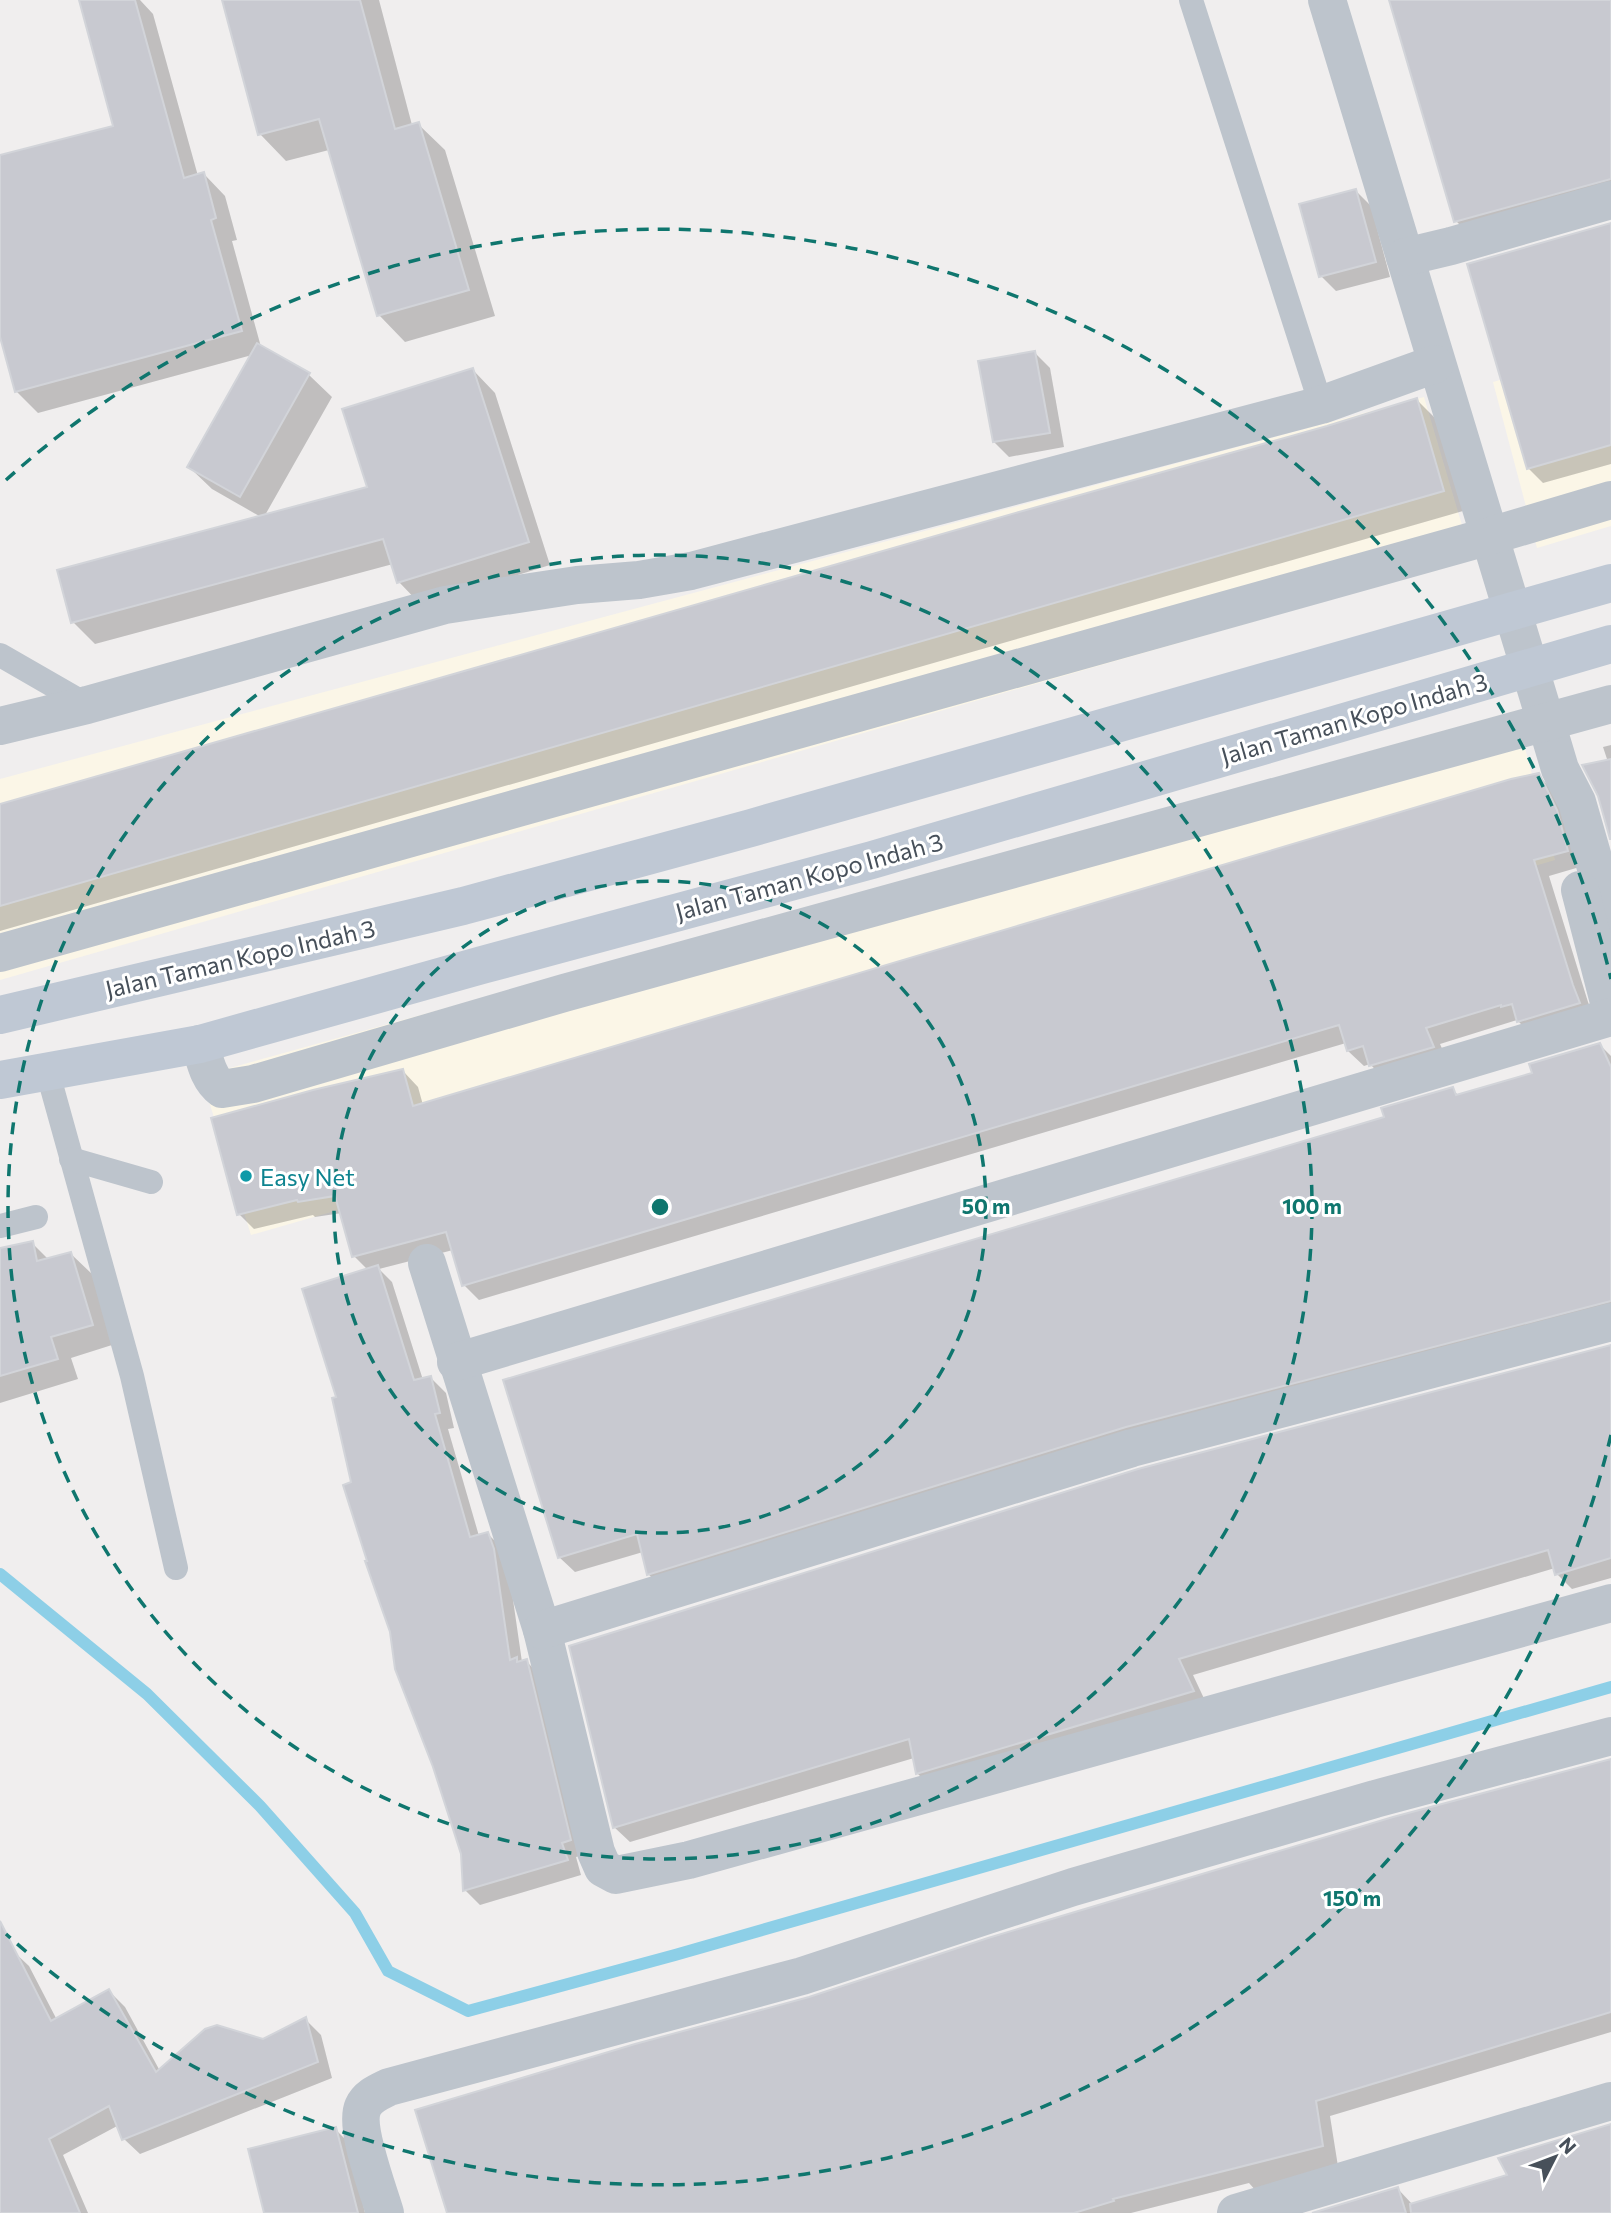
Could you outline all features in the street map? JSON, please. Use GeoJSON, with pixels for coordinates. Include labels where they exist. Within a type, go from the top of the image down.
{"type":"FeatureCollection","features":[{"type":"Feature","properties":{"kind":"main road","name":"Jalan Taman Kopo Indah 3"},"geometry":{"type":"LineString","coordinates":[[0,1015],[463,906],[751,828],[1611,583]]}},
{"type":"Feature","properties":{"kind":"main road","name":"Jalan Taman Kopo Indah 3"},"geometry":{"type":"LineString","coordinates":[[0,1080],[200,1044],[872,860],[1611,644]]}},
{"type":"Feature","properties":{"kind":"main road"},"geometry":{"type":"LineString","coordinates":[[463,906],[482,965]]}},
{"type":"Feature","properties":{"kind":"street"},"geometry":{"type":"LineString","coordinates":[[1327,0],[1435,364],[1560,769],[1577,802],[1611,920]]}},
{"type":"Feature","properties":{"kind":"street"},"geometry":{"type":"LineString","coordinates":[[1405,257],[1611,200]]}},
{"type":"Feature","properties":{"kind":"street"},"geometry":{"type":"LineString","coordinates":[[0,726],[87,705],[444,605],[691,571],[1321,405],[1435,364]]}},
{"type":"Feature","properties":{"kind":"street"},"geometry":{"type":"LineString","coordinates":[[0,953],[1611,500]]}},
{"type":"Feature","properties":{"kind":"street"},"geometry":{"type":"LineString","coordinates":[[200,1044],[212,1080],[222,1089],[253,1084],[578,989],[1611,704]]}},
{"type":"Feature","properties":{"kind":"street"},"geometry":{"type":"LineString","coordinates":[[1560,769],[1556,801],[1611,1010]]}},
{"type":"Feature","properties":{"kind":"street"},"geometry":{"type":"LineString","coordinates":[[872,860],[883,904]]}},
{"type":"Feature","properties":{"kind":"street"},"geometry":{"type":"LineString","coordinates":[[456,1362],[1611,1017]]}},
{"type":"Feature","properties":{"kind":"street"},"geometry":{"type":"LineString","coordinates":[[427,1263],[541,1630],[596,1852],[603,1868],[616,1875],[689,1860],[1611,1603]]}},
{"type":"Feature","properties":{"kind":"street"},"geometry":{"type":"LineString","coordinates":[[541,1630],[1132,1448],[1611,1322]]}},
{"type":"Feature","properties":{"kind":"street"},"geometry":{"type":"LineString","coordinates":[[384,2213],[360,2126],[363,2107],[373,2095],[389,2087],[802,1976],[1073,1887],[1375,1799],[1611,1737]]}},
{"type":"Feature","properties":{"kind":"street"},"geometry":{"type":"LineString","coordinates":[[1236,2213],[1611,2101]]}},
{"type":"Feature","properties":{"kind":"lane"},"geometry":{"type":"LineString","coordinates":[[1191,0],[1321,405]]}},
{"type":"Feature","properties":{"kind":"lane"},"geometry":{"type":"LineString","coordinates":[[0,655],[87,705]]}},
{"type":"Feature","properties":{"kind":"lane"},"geometry":{"type":"LineString","coordinates":[[47,1070],[132,1376],[176,1568]]}},
{"type":"Feature","properties":{"kind":"lane"},"geometry":{"type":"LineString","coordinates":[[71,1159],[151,1182]]}},
{"type":"Feature","properties":{"kind":"lane"},"geometry":{"type":"LineString","coordinates":[[0,1226],[36,1217]]}},
{"type":"Feature","properties":{"kind":"shaded area"},"geometry":{"type":"Polygon","coordinates":[[[1611,348],[1611,526],[1537,548],[1493,382],[1611,348]]]}},
{"type":"Feature","properties":{"kind":"shaded area"},"geometry":{"type":"Polygon","coordinates":[[[1424,397],[1472,559],[0,980],[0,779],[1424,397]]]}},
{"type":"Feature","properties":{"kind":"shaded area"},"geometry":{"type":"Polygon","coordinates":[[[1515,711],[1555,860],[251,1235],[201,1076],[1515,711]]]}},
{"type":"Feature","properties":{"kind":"building"},"geometry":{"type":"Polygon","coordinates":[[[79,0],[135,0],[184,178],[204,172],[216,218],[211,220],[242,331],[15,392],[0,337],[0,155],[113,126],[79,0]]]}},
{"type":"Feature","properties":{"kind":"building"},"geometry":{"type":"Polygon","coordinates":[[[222,0],[360,0],[395,129],[419,122],[469,290],[377,316],[319,119],[258,135],[222,0]]]}},
{"type":"Feature","properties":{"kind":"building"},"geometry":{"type":"Polygon","coordinates":[[[1389,0],[1611,0],[1611,179],[1454,222],[1389,0]]]}},
{"type":"Feature","properties":{"kind":"building"},"geometry":{"type":"Polygon","coordinates":[[[1356,189],[1376,262],[1319,277],[1299,204],[1356,189]]]}},
{"type":"Feature","properties":{"kind":"building"},"geometry":{"type":"Polygon","coordinates":[[[1611,223],[1611,445],[1527,469],[1467,264],[1611,223]]]}},
{"type":"Feature","properties":{"kind":"building"},"geometry":{"type":"Polygon","coordinates":[[[257,343],[310,373],[240,497],[187,467],[257,343]]]}},
{"type":"Feature","properties":{"kind":"building"},"geometry":{"type":"Polygon","coordinates":[[[1035,351],[1050,433],[993,442],[978,361],[1035,351]]]}},
{"type":"Feature","properties":{"kind":"building"},"geometry":{"type":"Polygon","coordinates":[[[473,368],[529,542],[397,583],[383,539],[71,623],[57,570],[367,487],[342,409],[473,368]]]}},
{"type":"Feature","properties":{"kind":"building"},"geometry":{"type":"Polygon","coordinates":[[[1417,398],[1444,491],[0,906],[0,804],[1327,426],[1417,398]]]}},
{"type":"Feature","properties":{"kind":"building"},"geometry":{"type":"Polygon","coordinates":[[[1611,759],[1610,839],[1598,796],[1582,765],[1611,759]]]}},
{"type":"Feature","properties":{"kind":"building"},"geometry":{"type":"Polygon","coordinates":[[[1539,773],[1557,810],[1568,851],[1534,860],[1580,1003],[1517,1022],[1512,1004],[1501,1005],[1426,1028],[1434,1047],[1369,1066],[1363,1046],[1347,1051],[1339,1025],[462,1286],[446,1232],[352,1257],[335,1196],[297,1200],[237,1215],[211,1118],[403,1069],[413,1106],[1511,779],[1539,773]]]}},
{"type":"Feature","properties":{"kind":"building"},"geometry":{"type":"Polygon","coordinates":[[[1600,1043],[1611,1067],[1611,1301],[1126,1427],[647,1575],[637,1534],[558,1558],[503,1380],[1384,1117],[1381,1108],[1453,1087],[1456,1095],[1532,1073],[1529,1064],[1600,1043]]]}},
{"type":"Feature","properties":{"kind":"building"},"geometry":{"type":"Polygon","coordinates":[[[33,1241],[37,1261],[71,1252],[93,1325],[51,1337],[58,1359],[0,1376],[0,1248],[33,1241]]]}},
{"type":"Feature","properties":{"kind":"building"},"geometry":{"type":"Polygon","coordinates":[[[378,1265],[414,1380],[431,1376],[440,1413],[435,1414],[470,1537],[488,1532],[494,1549],[510,1660],[517,1657],[517,1662],[527,1659],[571,1840],[562,1843],[568,1860],[463,1891],[461,1854],[433,1767],[395,1669],[390,1632],[365,1561],[343,1485],[351,1482],[332,1398],[336,1397],[302,1289],[378,1265]]]}},
{"type":"Feature","properties":{"kind":"building"},"geometry":{"type":"Polygon","coordinates":[[[1611,1345],[1611,1558],[1555,1575],[1548,1550],[1179,1659],[1194,1691],[916,1774],[909,1739],[613,1828],[569,1646],[1138,1469],[1611,1345]]]}},
{"type":"Feature","properties":{"kind":"building"},"geometry":{"type":"Polygon","coordinates":[[[1611,1759],[1611,2012],[1316,2101],[1323,2146],[1113,2199],[1114,2201],[1074,2213],[447,2213],[415,2110],[635,2044],[809,1997],[988,1938],[1393,1817],[1611,1759]]]}},
{"type":"Feature","properties":{"kind":"building"},"geometry":{"type":"Polygon","coordinates":[[[0,1921],[51,2021],[109,1989],[156,2072],[205,2029],[217,2025],[263,2039],[306,2017],[318,2062],[122,2140],[109,2106],[49,2139],[80,2213],[0,2213],[0,1921]]]}},
{"type":"Feature","properties":{"kind":"building"},"geometry":{"type":"Polygon","coordinates":[[[1611,2124],[1611,2213],[1411,2213],[1410,2204],[1507,2175],[1498,2158],[1611,2124]]]}},
{"type":"Feature","properties":{"kind":"building"},"geometry":{"type":"Polygon","coordinates":[[[336,2127],[358,2213],[264,2213],[248,2149],[336,2127]]]}},
{"type":"Feature","properties":{"kind":"building"},"geometry":{"type":"Polygon","coordinates":[[[1398,2187],[1406,2213],[1312,2213],[1398,2187]]]}},
{"type":"Feature","properties":{"kind":"waterway"},"geometry":{"type":"LineString","coordinates":[[0,1574],[147,1694],[260,1806],[355,1913],[388,1971],[468,2011],[675,1955],[1611,1687]]}},
{"type":"Feature","properties":{"kind":"place","name":"Easy Net"},"geometry":{"type":"Point","coordinates":[246,1176]}}]}
